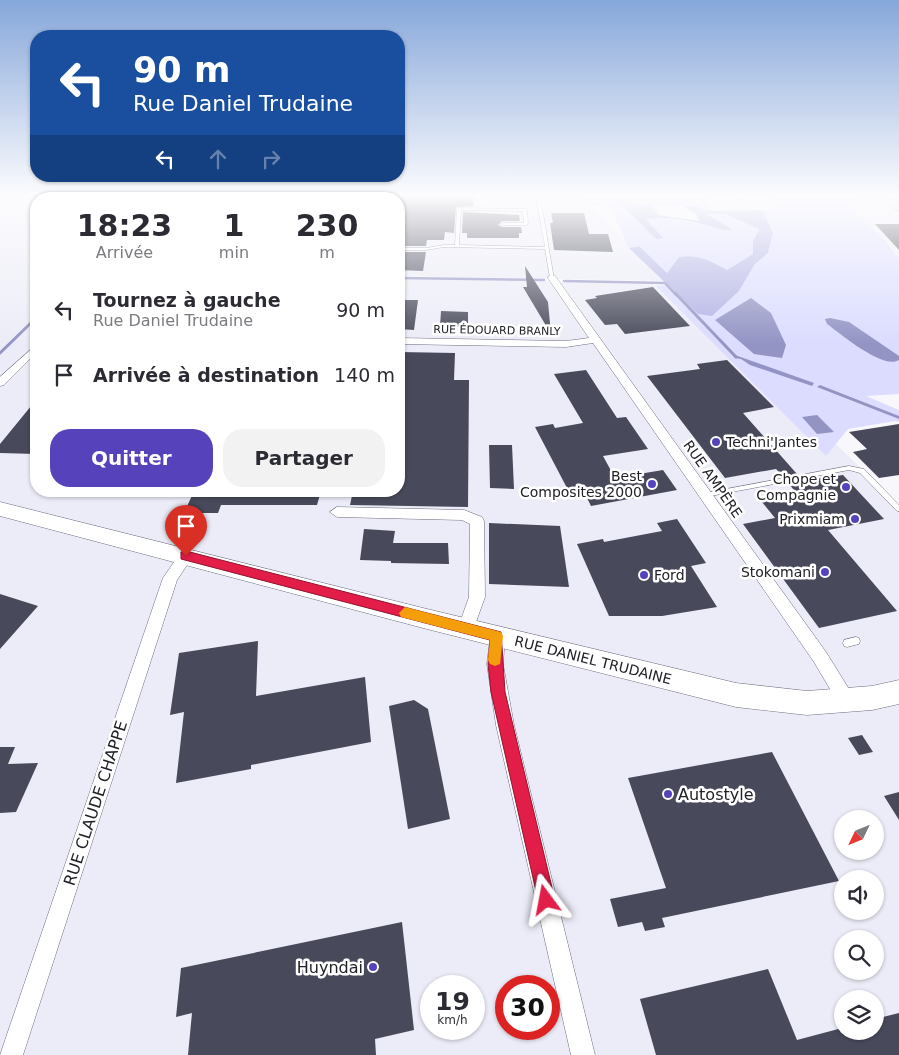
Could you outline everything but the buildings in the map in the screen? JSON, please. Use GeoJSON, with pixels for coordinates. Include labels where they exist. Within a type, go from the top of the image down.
{"type":"FeatureCollection","features":[{"type":"Feature","properties":{"kind":"main road","name":"RUE DANIEL TRUDAINE"},"geometry":{"type":"LineString","coordinates":[[0,509],[496,636],[736,694],[807,703],[846,700],[899,692]]}},
{"type":"Feature","properties":{"kind":"street","name":"RUE AMPÈRE"},"geometry":{"type":"LineString","coordinates":[[552,278],[820,657],[846,700]]}},
{"type":"Feature","properties":{"kind":"street","name":"RUE ÉDOUARD BRANLY"},"geometry":{"type":"LineString","coordinates":[[405,341],[566,344],[595,340]]}},
{"type":"Feature","properties":{"kind":"street"},"geometry":{"type":"LineString","coordinates":[[0,383],[30,354]]}},
{"type":"Feature","properties":{"kind":"street"},"geometry":{"type":"LineString","coordinates":[[337,512],[464,516],[477,521],[477,597],[466,628]]}},
{"type":"Feature","properties":{"kind":"street","name":"RUE CLAUDE CHAPPE"},"geometry":{"type":"LineString","coordinates":[[11,1055],[170,578],[186,556]]}},
{"type":"Feature","properties":{"kind":"street"},"geometry":{"type":"LineString","coordinates":[[496,636],[495,664],[505,725],[583,1055]]}},
{"type":"Feature","properties":{"kind":"lane"},"geometry":{"type":"LineString","coordinates":[[405,249],[457,246],[546,248],[552,278]]}},
{"type":"Feature","properties":{"kind":"lane"},"geometry":{"type":"LineString","coordinates":[[705,495],[849,468],[862,472],[886,492],[899,509]]}},
{"type":"Feature","properties":{"kind":"lane"},"geometry":{"type":"LineString","coordinates":[[847,643],[856,641]]}},
{"type":"Feature","properties":{"kind":"shaded area"},"geometry":{"type":"Polygon","coordinates":[[[0,245],[30,245],[30,497],[405,497],[405,277],[672,285],[899,505],[899,1055],[0,1055],[0,245]]]}},
{"type":"Feature","properties":{"kind":"shaded area"},"geometry":{"type":"Polygon","coordinates":[[[405,245],[631,245],[667,281],[405,276],[405,245]]]}},
{"type":"Feature","properties":{"kind":"shaded area"},"geometry":{"type":"Polygon","coordinates":[[[627,245],[753,245],[753,254],[727,270],[698,257],[679,257],[667,273],[639,246],[628,247],[627,245]]]}},
{"type":"Feature","properties":{"kind":"shaded area"},"geometry":{"type":"Polygon","coordinates":[[[753,245],[770,245],[768,253],[754,265],[739,291],[712,316],[698,314],[629,248],[639,246],[667,273],[679,257],[692,256],[704,259],[727,270],[753,254],[753,245]]]}},
{"type":"Feature","properties":{"kind":"shaded area"},"geometry":{"type":"Polygon","coordinates":[[[770,245],[888,245],[899,260],[899,394],[866,396],[899,410],[899,422],[895,421],[848,429],[826,456],[656,286],[668,285],[698,314],[768,253],[770,245]]]}},
{"type":"Feature","properties":{"kind":"shaded area"},"geometry":{"type":"Polygon","coordinates":[[[876,245],[899,245],[899,273],[876,245]]]}},
{"type":"Feature","properties":{"kind":"shaded area"},"geometry":{"type":"Polygon","coordinates":[[[751,298],[771,313],[786,345],[782,358],[754,354],[715,320],[751,298]]]}},
{"type":"Feature","properties":{"kind":"shaded area"},"geometry":{"type":"Polygon","coordinates":[[[830,318],[849,322],[899,356],[899,360],[892,362],[873,356],[827,324],[825,319],[830,318]]]}},
{"type":"Feature","properties":{"kind":"shaded area"},"geometry":{"type":"Polygon","coordinates":[[[732,354],[814,383],[812,386],[750,365],[741,359],[735,358],[732,354]]]}},
{"type":"Feature","properties":{"kind":"shaded area"},"geometry":{"type":"Polygon","coordinates":[[[820,385],[899,416],[899,419],[817,387],[820,385]]]}},
{"type":"Feature","properties":{"kind":"shaded area"},"geometry":{"type":"Polygon","coordinates":[[[817,415],[834,432],[817,434],[802,417],[817,415]]]}},
{"type":"Feature","properties":{"kind":"waterway"},"geometry":{"type":"LineString","coordinates":[[405,278],[544,280]]}},
{"type":"Feature","properties":{"kind":"waterway"},"geometry":{"type":"LineString","coordinates":[[564,281],[665,283],[676,295]]}},
{"type":"Feature","properties":{"kind":"waterway"},"geometry":{"type":"LineString","coordinates":[[675,293],[736,357]]}},
{"type":"Feature","properties":{"kind":"waterway"},"geometry":{"type":"LineString","coordinates":[[0,353],[30,324]]}},
{"type":"Feature","properties":{"kind":"slow traffic"},"geometry":{"type":"LineString","coordinates":[[405,613],[496,636],[495,660]]}},
{"type":"Feature","properties":{"kind":"place","name":"Techni'Jantes"},"geometry":{"type":"Point","coordinates":[716,442]}},
{"type":"Feature","properties":{"kind":"place","name":"Best Composites 2000"},"geometry":{"type":"Point","coordinates":[652,484]}},
{"type":"Feature","properties":{"kind":"place","name":"Chope et Compagnie"},"geometry":{"type":"Point","coordinates":[846,487]}},
{"type":"Feature","properties":{"kind":"place","name":"Prixmiam"},"geometry":{"type":"Point","coordinates":[855,519]}},
{"type":"Feature","properties":{"kind":"place","name":"Stokomani"},"geometry":{"type":"Point","coordinates":[825,572]}},
{"type":"Feature","properties":{"kind":"place","name":"Ford"},"geometry":{"type":"Point","coordinates":[644,575]}},
{"type":"Feature","properties":{"kind":"place","name":"Autostyle"},"geometry":{"type":"Point","coordinates":[668,794]}},
{"type":"Feature","properties":{"kind":"place","name":"Huyndai"},"geometry":{"type":"Point","coordinates":[373,967]}},
{"type":"Feature","properties":{"kind":"route"},"geometry":{"type":"LineString","coordinates":[[186,556],[496,636],[495,664],[498,692],[546,900]]}}]}
